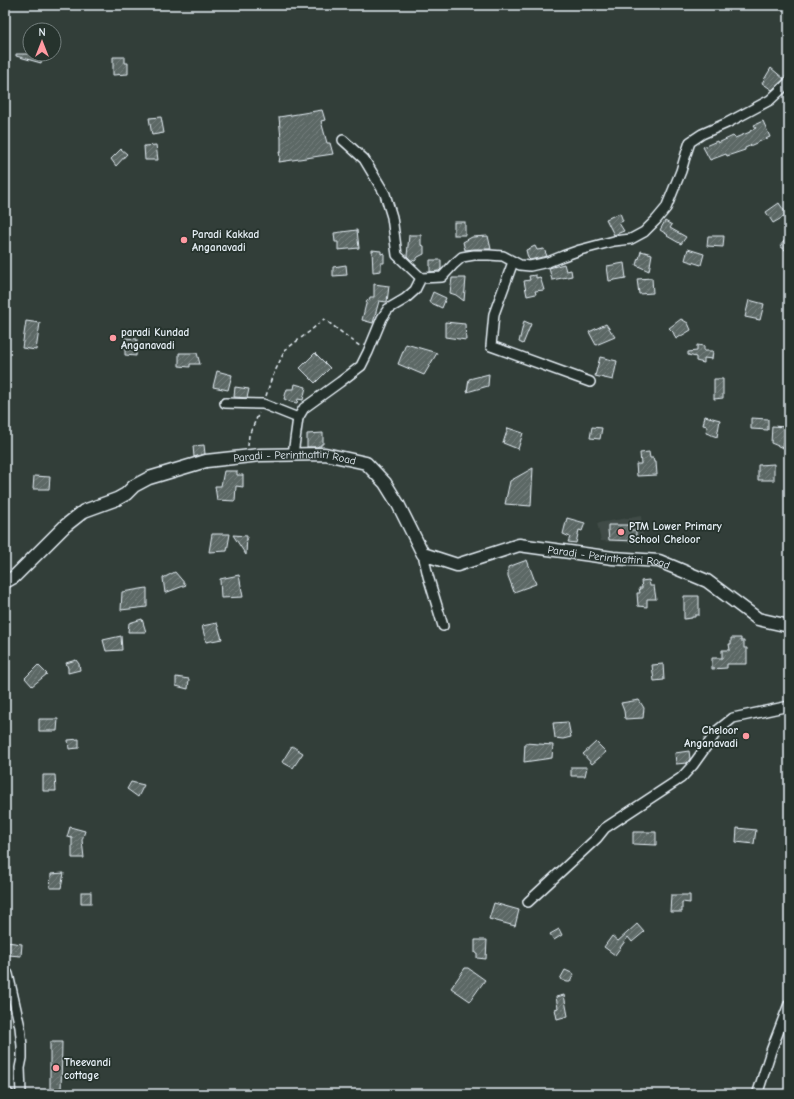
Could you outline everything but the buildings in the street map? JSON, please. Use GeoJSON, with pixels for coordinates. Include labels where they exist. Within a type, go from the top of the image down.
{"type":"FeatureCollection","features":[{"type":"Feature","properties":{"kind":"main road","name":"Paradi - Perinthattiri Road"},"geometry":{"type":"LineString","coordinates":[[5,582],[14,577],[65,526],[84,511],[126,494],[134,486],[149,478],[206,462],[246,456],[325,454],[366,463],[385,483],[398,504],[423,554],[457,565],[519,545],[613,558],[659,561],[707,582],[758,619],[789,626]]}},
{"type":"Feature","properties":{"kind":"street"},"geometry":{"type":"LineString","coordinates":[[342,140],[364,159],[385,194],[392,217],[397,255],[421,278],[442,277],[462,258],[474,255],[503,256],[520,265],[530,266],[548,262],[580,250],[631,238],[644,232],[666,208],[682,171],[690,142],[702,134],[770,100],[788,84],[789,81]]}},
{"type":"Feature","properties":{"kind":"street"},"geometry":{"type":"LineString","coordinates":[[513,262],[494,314],[491,346],[590,382]]}},
{"type":"Feature","properties":{"kind":"street"},"geometry":{"type":"LineString","coordinates":[[293,454],[298,418],[304,408],[361,366],[382,318],[388,309],[405,299],[415,290],[421,278]]}},
{"type":"Feature","properties":{"kind":"street"},"geometry":{"type":"LineString","coordinates":[[225,404],[263,404],[298,418]]}},
{"type":"Feature","properties":{"kind":"street"},"geometry":{"type":"LineString","coordinates":[[423,554],[443,626]]}},
{"type":"Feature","properties":{"kind":"street"},"geometry":{"type":"LineString","coordinates":[[528,902],[597,838],[605,828],[681,778],[693,765],[718,730],[733,718],[789,706]]}},
{"type":"Feature","properties":{"kind":"street"},"geometry":{"type":"LineString","coordinates":[[8,974],[20,1027],[22,1046],[20,1068],[22,1094],[13,1094]]}},
{"type":"Feature","properties":{"kind":"street"},"geometry":{"type":"LineString","coordinates":[[758,1094],[771,1051],[789,1004]]}},
{"type":"Feature","properties":{"kind":"street"},"geometry":{"type":"LineString","coordinates":[[5,1093],[9,1094]]}},
{"type":"Feature","properties":{"kind":"path"},"geometry":{"type":"LineString","coordinates":[[246,456],[249,435],[285,350],[324,319],[368,352]]}},
{"type":"Feature","properties":{"kind":"shaded area","name":"PTM Lower Primary School Cheloor"},"geometry":{"type":"Polygon","coordinates":[[[641,516],[644,544],[601,541],[597,523],[641,516]]]}},
{"type":"Feature","properties":{"kind":"place","name":"Paradi Kakkad Anganavadi"},"geometry":{"type":"Point","coordinates":[184,240]}},
{"type":"Feature","properties":{"kind":"place","name":"paradi Kundad Anganavadi"},"geometry":{"type":"Point","coordinates":[113,338]}},
{"type":"Feature","properties":{"kind":"place","name":"PTM Lower Primary School Cheloor"},"geometry":{"type":"Point","coordinates":[621,532]}},
{"type":"Feature","properties":{"kind":"place","name":"Cheloor Anganavadi"},"geometry":{"type":"Point","coordinates":[746,736]}},
{"type":"Feature","properties":{"kind":"place","name":"Theevandi cottage"},"geometry":{"type":"Point","coordinates":[56,1068]}}]}
